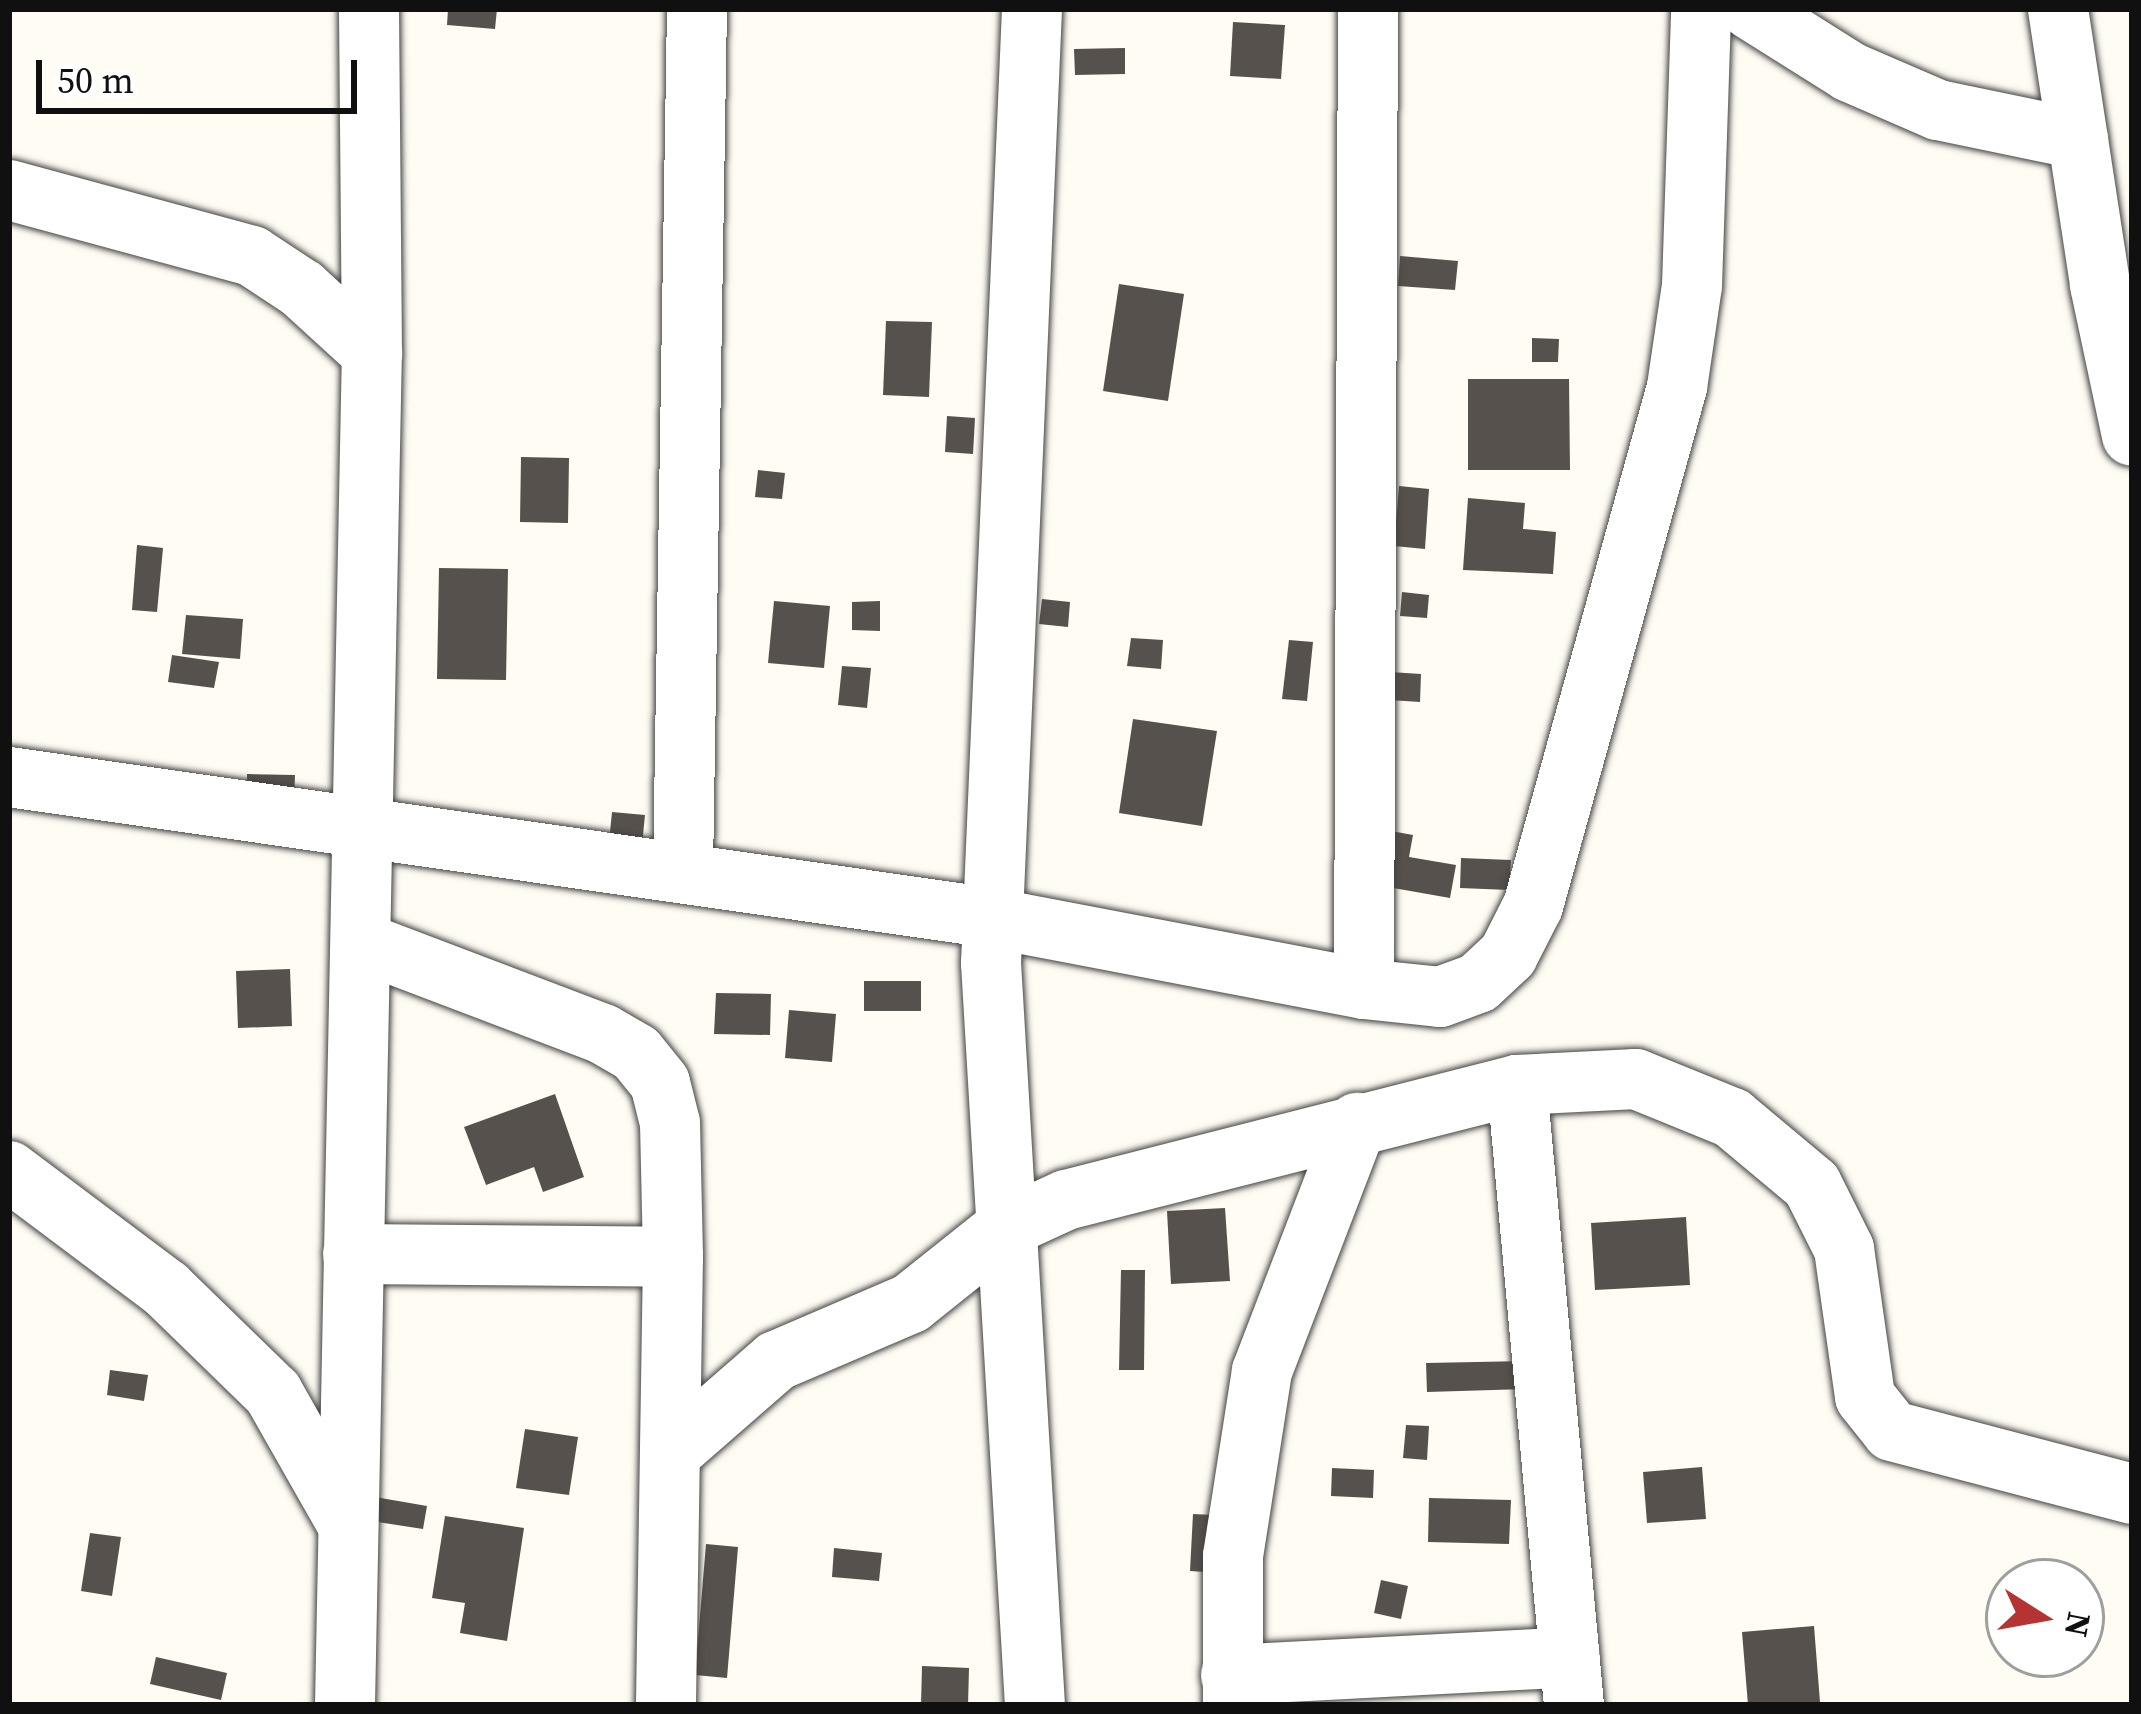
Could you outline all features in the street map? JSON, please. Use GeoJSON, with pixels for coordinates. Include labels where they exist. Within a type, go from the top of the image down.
{"type":"FeatureCollection","features":[{"type":"Feature","properties":{"kind":"street"},"geometry":{"type":"LineString","coordinates":[[345,1705],[372,353],[369,9]]}},
{"type":"Feature","properties":{"kind":"street"},"geometry":{"type":"LineString","coordinates":[[683,870],[697,9]]}},
{"type":"Feature","properties":{"kind":"street"},"geometry":{"type":"LineString","coordinates":[[1032,9],[992,918],[1034,1705]]}},
{"type":"Feature","properties":{"kind":"street"},"geometry":{"type":"LineString","coordinates":[[1364,989],[1368,9]]}},
{"type":"Feature","properties":{"kind":"street"},"geometry":{"type":"LineString","coordinates":[[9,777],[683,870],[992,918],[1364,989],[1441,997],[1478,983],[1508,955],[1533,906],[1677,387],[1691,286],[1701,9]]}},
{"type":"Feature","properties":{"kind":"street"},"geometry":{"type":"LineString","coordinates":[[1750,9],[1850,72],[1938,110],[2078,140]]}},
{"type":"Feature","properties":{"kind":"street"},"geometry":{"type":"LineString","coordinates":[[2058,9],[2132,436]]}},
{"type":"Feature","properties":{"kind":"street"},"geometry":{"type":"LineString","coordinates":[[9,190],[252,256],[302,289],[372,353]]}},
{"type":"Feature","properties":{"kind":"street"},"geometry":{"type":"LineString","coordinates":[[361,942],[635,1053],[660,1083],[670,1123],[673,1257],[666,1705]]}},
{"type":"Feature","properties":{"kind":"street"},"geometry":{"type":"LineString","coordinates":[[673,1450],[776,1361],[938,1288],[1005,1228],[1142,1177],[1517,1085],[1636,1079],[1732,1118],[1813,1185],[1844,1249],[1865,1397],[1892,1431],[2132,1494]]}},
{"type":"Feature","properties":{"kind":"street"},"geometry":{"type":"LineString","coordinates":[[1357,1123],[1262,1371],[1233,1556],[1232,1690],[1572,1681],[1517,1085]]}},
{"type":"Feature","properties":{"kind":"street"},"geometry":{"type":"LineString","coordinates":[[9,1171],[166,1289],[273,1393],[350,1528]]}},
{"type":"Feature","properties":{"kind":"street"},"geometry":{"type":"LineString","coordinates":[[353,1254],[673,1257]]}},
{"type":"Feature","properties":{"kind":"building"},"geometry":{"type":"Polygon","coordinates":[[[448,9],[497,9],[495,29],[447,25],[448,9]]]}},
{"type":"Feature","properties":{"kind":"building"},"geometry":{"type":"Polygon","coordinates":[[[1233,22],[1285,25],[1281,79],[1230,76],[1233,22]]]}},
{"type":"Feature","properties":{"kind":"building"},"geometry":{"type":"Polygon","coordinates":[[[1125,48],[1125,74],[1075,75],[1074,49],[1125,48]]]}},
{"type":"Feature","properties":{"kind":"building"},"geometry":{"type":"Polygon","coordinates":[[[1400,256],[1458,261],[1455,290],[1398,286],[1400,256]]]}},
{"type":"Feature","properties":{"kind":"building"},"geometry":{"type":"Polygon","coordinates":[[[1119,284],[1184,294],[1168,401],[1103,391],[1119,284]]]}},
{"type":"Feature","properties":{"kind":"building"},"geometry":{"type":"Polygon","coordinates":[[[886,321],[932,322],[929,397],[883,395],[886,321]]]}},
{"type":"Feature","properties":{"kind":"building"},"geometry":{"type":"Polygon","coordinates":[[[1532,338],[1559,339],[1558,362],[1532,362],[1532,338]]]}},
{"type":"Feature","properties":{"kind":"building"},"geometry":{"type":"Polygon","coordinates":[[[1468,379],[1569,379],[1570,470],[1468,470],[1468,379]]]}},
{"type":"Feature","properties":{"kind":"building"},"geometry":{"type":"Polygon","coordinates":[[[947,416],[975,418],[973,454],[945,452],[947,416]]]}},
{"type":"Feature","properties":{"kind":"building"},"geometry":{"type":"Polygon","coordinates":[[[521,457],[569,458],[568,523],[520,522],[521,457]]]}},
{"type":"Feature","properties":{"kind":"building"},"geometry":{"type":"Polygon","coordinates":[[[758,470],[785,473],[782,499],[755,497],[758,470]]]}},
{"type":"Feature","properties":{"kind":"building"},"geometry":{"type":"Polygon","coordinates":[[[1399,486],[1429,489],[1425,549],[1394,546],[1399,486]]]}},
{"type":"Feature","properties":{"kind":"building"},"geometry":{"type":"Polygon","coordinates":[[[1468,498],[1525,503],[1523,529],[1556,532],[1553,574],[1463,570],[1468,498]]]}},
{"type":"Feature","properties":{"kind":"building"},"geometry":{"type":"Polygon","coordinates":[[[137,545],[163,548],[157,612],[132,610],[137,545]]]}},
{"type":"Feature","properties":{"kind":"building"},"geometry":{"type":"Polygon","coordinates":[[[439,568],[508,569],[506,680],[437,679],[439,568]]]}},
{"type":"Feature","properties":{"kind":"building"},"geometry":{"type":"Polygon","coordinates":[[[1402,592],[1429,595],[1427,618],[1400,616],[1402,592]]]}},
{"type":"Feature","properties":{"kind":"building"},"geometry":{"type":"Polygon","coordinates":[[[1042,599],[1070,602],[1068,627],[1039,624],[1042,599]]]}},
{"type":"Feature","properties":{"kind":"building"},"geometry":{"type":"Polygon","coordinates":[[[774,601],[830,606],[824,668],[768,663],[774,601]]]}},
{"type":"Feature","properties":{"kind":"building"},"geometry":{"type":"Polygon","coordinates":[[[880,601],[880,631],[852,630],[852,602],[880,601]]]}},
{"type":"Feature","properties":{"kind":"building"},"geometry":{"type":"Polygon","coordinates":[[[186,615],[243,619],[240,659],[182,654],[186,615]]]}},
{"type":"Feature","properties":{"kind":"building"},"geometry":{"type":"Polygon","coordinates":[[[1131,638],[1163,640],[1161,669],[1127,666],[1131,638]]]}},
{"type":"Feature","properties":{"kind":"building"},"geometry":{"type":"Polygon","coordinates":[[[1289,640],[1313,642],[1307,701],[1282,699],[1289,640]]]}},
{"type":"Feature","properties":{"kind":"building"},"geometry":{"type":"Polygon","coordinates":[[[172,655],[219,662],[214,688],[168,682],[172,655]]]}},
{"type":"Feature","properties":{"kind":"building"},"geometry":{"type":"Polygon","coordinates":[[[842,666],[871,668],[867,708],[838,705],[842,666]]]}},
{"type":"Feature","properties":{"kind":"building"},"geometry":{"type":"Polygon","coordinates":[[[1390,672],[1421,674],[1420,702],[1389,700],[1390,672]]]}},
{"type":"Feature","properties":{"kind":"building"},"geometry":{"type":"Polygon","coordinates":[[[1133,719],[1217,731],[1202,826],[1119,813],[1133,719]]]}},
{"type":"Feature","properties":{"kind":"building"},"geometry":{"type":"Polygon","coordinates":[[[247,774],[295,775],[294,803],[247,802],[247,774]]]}},
{"type":"Feature","properties":{"kind":"building"},"geometry":{"type":"Polygon","coordinates":[[[612,812],[645,815],[642,845],[609,842],[612,812]]]}},
{"type":"Feature","properties":{"kind":"building"},"geometry":{"type":"Polygon","coordinates":[[[1391,831],[1413,835],[1409,857],[1456,865],[1450,898],[1382,886],[1391,831]]]}},
{"type":"Feature","properties":{"kind":"building"},"geometry":{"type":"Polygon","coordinates":[[[1461,858],[1511,860],[1509,890],[1460,888],[1461,858]]]}},
{"type":"Feature","properties":{"kind":"building"},"geometry":{"type":"Polygon","coordinates":[[[290,969],[292,1026],[238,1028],[236,971],[290,969]]]}},
{"type":"Feature","properties":{"kind":"building"},"geometry":{"type":"Polygon","coordinates":[[[864,981],[921,981],[921,1011],[864,1011],[864,981]]]}},
{"type":"Feature","properties":{"kind":"building"},"geometry":{"type":"Polygon","coordinates":[[[716,993],[771,994],[770,1035],[714,1034],[716,993]]]}},
{"type":"Feature","properties":{"kind":"building"},"geometry":{"type":"Polygon","coordinates":[[[789,1010],[836,1014],[832,1062],[785,1058],[789,1010]]]}},
{"type":"Feature","properties":{"kind":"building"},"geometry":{"type":"Polygon","coordinates":[[[555,1094],[584,1177],[543,1192],[534,1167],[486,1185],[464,1127],[555,1094]]]}},
{"type":"Feature","properties":{"kind":"building"},"geometry":{"type":"Polygon","coordinates":[[[1225,1208],[1230,1281],[1171,1284],[1167,1211],[1225,1208]]]}},
{"type":"Feature","properties":{"kind":"building"},"geometry":{"type":"Polygon","coordinates":[[[1686,1217],[1690,1285],[1595,1290],[1591,1223],[1686,1217]]]}},
{"type":"Feature","properties":{"kind":"building"},"geometry":{"type":"Polygon","coordinates":[[[1121,1270],[1145,1270],[1144,1370],[1119,1370],[1121,1270]]]}},
{"type":"Feature","properties":{"kind":"building"},"geometry":{"type":"Polygon","coordinates":[[[1527,1361],[1528,1389],[1427,1392],[1426,1363],[1527,1361]]]}},
{"type":"Feature","properties":{"kind":"building"},"geometry":{"type":"Polygon","coordinates":[[[110,1370],[148,1375],[144,1401],[107,1395],[110,1370]]]}},
{"type":"Feature","properties":{"kind":"building"},"geometry":{"type":"Polygon","coordinates":[[[1406,1425],[1429,1426],[1427,1460],[1403,1458],[1406,1425]]]}},
{"type":"Feature","properties":{"kind":"building"},"geometry":{"type":"Polygon","coordinates":[[[525,1429],[578,1437],[569,1495],[516,1488],[525,1429]]]}},
{"type":"Feature","properties":{"kind":"building"},"geometry":{"type":"Polygon","coordinates":[[[1702,1467],[1706,1519],[1647,1523],[1643,1472],[1702,1467]]]}},
{"type":"Feature","properties":{"kind":"building"},"geometry":{"type":"Polygon","coordinates":[[[1332,1468],[1374,1470],[1373,1498],[1331,1496],[1332,1468]]]}},
{"type":"Feature","properties":{"kind":"building"},"geometry":{"type":"Polygon","coordinates":[[[375,1497],[427,1506],[423,1529],[371,1521],[375,1497]]]}},
{"type":"Feature","properties":{"kind":"building"},"geometry":{"type":"Polygon","coordinates":[[[1429,1498],[1511,1500],[1509,1544],[1428,1542],[1429,1498]]]}},
{"type":"Feature","properties":{"kind":"building"},"geometry":{"type":"Polygon","coordinates":[[[1193,1514],[1254,1517],[1251,1575],[1190,1571],[1193,1514]]]}},
{"type":"Feature","properties":{"kind":"building"},"geometry":{"type":"Polygon","coordinates":[[[445,1516],[524,1528],[507,1641],[460,1633],[465,1603],[432,1598],[445,1516]]]}},
{"type":"Feature","properties":{"kind":"building"},"geometry":{"type":"Polygon","coordinates":[[[90,1533],[121,1537],[112,1596],[81,1591],[90,1533]]]}},
{"type":"Feature","properties":{"kind":"building"},"geometry":{"type":"Polygon","coordinates":[[[706,1544],[738,1547],[727,1678],[695,1675],[706,1544]]]}},
{"type":"Feature","properties":{"kind":"building"},"geometry":{"type":"Polygon","coordinates":[[[834,1548],[882,1553],[879,1581],[832,1577],[834,1548]]]}},
{"type":"Feature","properties":{"kind":"building"},"geometry":{"type":"Polygon","coordinates":[[[1381,1580],[1408,1586],[1401,1619],[1374,1613],[1381,1580]]]}},
{"type":"Feature","properties":{"kind":"building"},"geometry":{"type":"Polygon","coordinates":[[[1814,1626],[1820,1702],[1748,1705],[1742,1632],[1814,1626]]]}},
{"type":"Feature","properties":{"kind":"building"},"geometry":{"type":"Polygon","coordinates":[[[156,1657],[227,1673],[221,1700],[150,1684],[156,1657]]]}},
{"type":"Feature","properties":{"kind":"building"},"geometry":{"type":"Polygon","coordinates":[[[922,1666],[969,1668],[968,1705],[921,1705],[922,1666]]]}}]}
